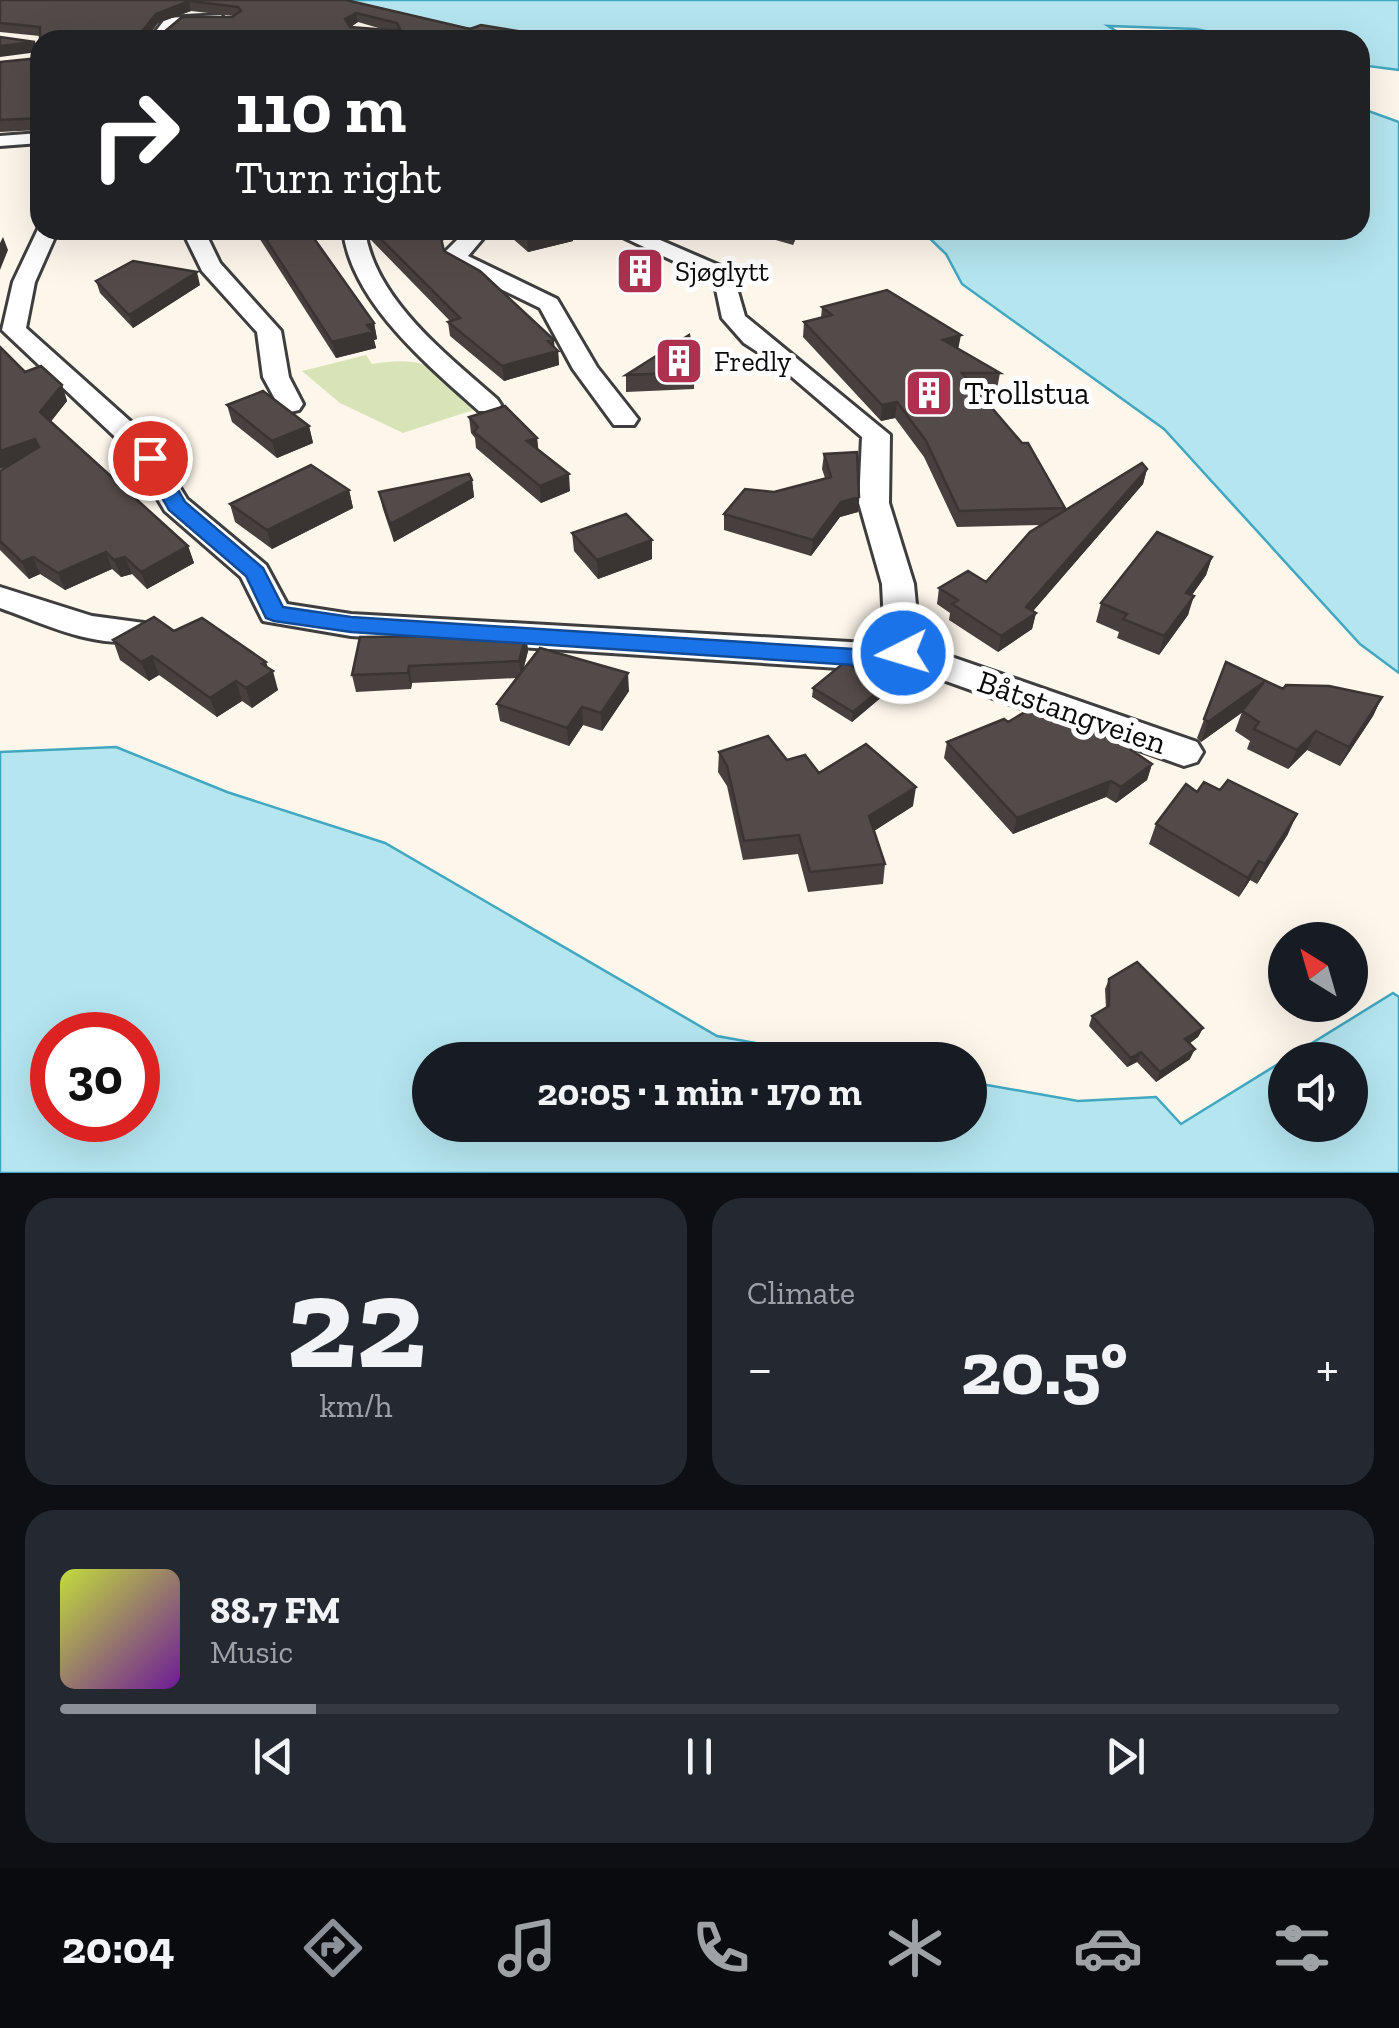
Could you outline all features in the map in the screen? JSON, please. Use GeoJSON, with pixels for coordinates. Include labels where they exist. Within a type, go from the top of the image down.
{"type":"FeatureCollection","features":[{"type":"Feature","properties":{"kind":"street"},"geometry":{"type":"LineString","coordinates":[[162,30],[178,19],[232,20]]}},
{"type":"Feature","properties":{"kind":"street"},"geometry":{"type":"LineString","coordinates":[[0,142],[30,139]]}},
{"type":"Feature","properties":{"kind":"street","name":"Båtstangveien"},"geometry":{"type":"LineString","coordinates":[[43,240],[24,282],[14,330],[150,458],[176,505],[255,572],[274,613],[351,625],[476,634],[869,658],[903,653],[1184,752]]}},
{"type":"Feature","properties":{"kind":"street"},"geometry":{"type":"LineString","coordinates":[[198,240],[210,266],[269,331],[276,377],[290,404]]}},
{"type":"Feature","properties":{"kind":"street"},"geometry":{"type":"LineString","coordinates":[[355,240],[358,260],[418,339],[488,405]]}},
{"type":"Feature","properties":{"kind":"street"},"geometry":{"type":"LineString","coordinates":[[468,240],[457,250],[458,259],[549,304],[586,369],[624,418]]}},
{"type":"Feature","properties":{"kind":"street"},"geometry":{"type":"LineString","coordinates":[[642,240],[724,276],[734,318],[753,338],[787,360],[876,435],[874,503],[898,584],[903,653]]}},
{"type":"Feature","properties":{"kind":"street"},"geometry":{"type":"LineString","coordinates":[[0,597],[89,627],[132,631]]}},
{"type":"Feature","properties":{"kind":"green space"},"geometry":{"type":"Polygon","coordinates":[[[366,355],[372,364],[408,361],[432,368],[479,408],[403,433],[340,403],[302,371],[366,355]]]}},
{"type":"Feature","properties":{"kind":"water"},"geometry":{"type":"Polygon","coordinates":[[[336,0],[1399,0],[1399,70],[1370,66],[1370,30],[1108,26],[1115,30],[456,28],[336,0]]]}},
{"type":"Feature","properties":{"kind":"water"},"geometry":{"type":"Polygon","coordinates":[[[1370,112],[1399,122],[1399,673],[1360,644],[1164,429],[962,284],[946,254],[931,240],[1370,240],[1370,112]]]}},
{"type":"Feature","properties":{"kind":"water"},"geometry":{"type":"Polygon","coordinates":[[[116,747],[227,792],[385,843],[717,1036],[750,1042],[412,1042],[412,1142],[987,1142],[987,1085],[1078,1101],[1156,1097],[1181,1124],[1268,1070],[1268,1142],[1368,1142],[1368,1042],[1314,1042],[1346,1022],[1368,1022],[1368,1008],[1393,993],[1399,997],[1399,1173],[0,1173],[0,752],[116,747]]]}},
{"type":"Feature","properties":{"kind":"building"},"geometry":{"type":"Polygon","coordinates":[[[0,0],[346,0],[470,29],[481,25],[512,30],[400,30],[397,23],[356,13],[345,19],[350,27],[388,30],[167,30],[182,17],[232,17],[241,11],[238,7],[189,1],[156,14],[143,30],[0,23],[0,0]]]}},
{"type":"Feature","properties":{"kind":"building"},"geometry":{"type":"Polygon","coordinates":[[[0,37],[30,41],[30,43],[0,46],[0,37]]]}},
{"type":"Feature","properties":{"kind":"building"},"geometry":{"type":"Polygon","coordinates":[[[30,59],[30,118],[0,120],[0,62],[30,59]]]}},
{"type":"Feature","properties":{"kind":"building"},"geometry":{"type":"Polygon","coordinates":[[[266,240],[315,240],[374,323],[367,325],[373,332],[332,342],[266,240]]]}},
{"type":"Feature","properties":{"kind":"building"},"geometry":{"type":"Polygon","coordinates":[[[382,240],[441,240],[444,251],[480,271],[554,340],[548,341],[558,351],[502,366],[448,322],[460,318],[382,240]]]}},
{"type":"Feature","properties":{"kind":"building"},"geometry":{"type":"Polygon","coordinates":[[[133,261],[197,272],[129,315],[96,281],[133,261]]]}},
{"type":"Feature","properties":{"kind":"building"},"geometry":{"type":"Polygon","coordinates":[[[887,290],[961,335],[943,340],[1000,373],[962,373],[1022,443],[1028,443],[1065,508],[959,511],[926,441],[897,402],[882,405],[804,322],[832,315],[822,307],[887,290]]]}},
{"type":"Feature","properties":{"kind":"building"},"geometry":{"type":"Polygon","coordinates":[[[689,335],[694,372],[626,375],[689,335]]]}},
{"type":"Feature","properties":{"kind":"building"},"geometry":{"type":"Polygon","coordinates":[[[0,347],[25,372],[41,366],[62,385],[40,412],[188,546],[141,572],[125,557],[114,560],[106,552],[58,573],[33,557],[22,562],[0,541],[0,471],[39,447],[35,439],[0,451],[0,347]]]}},
{"type":"Feature","properties":{"kind":"building"},"geometry":{"type":"Polygon","coordinates":[[[263,391],[309,426],[272,441],[227,405],[263,391]]]}},
{"type":"Feature","properties":{"kind":"building"},"geometry":{"type":"Polygon","coordinates":[[[505,406],[537,438],[527,441],[569,474],[540,486],[474,432],[478,427],[469,417],[505,406]]]}},
{"type":"Feature","properties":{"kind":"building"},"geometry":{"type":"Polygon","coordinates":[[[857,452],[859,497],[841,502],[813,540],[724,514],[745,489],[774,492],[831,477],[824,454],[857,452]]]}},
{"type":"Feature","properties":{"kind":"building"},"geometry":{"type":"Polygon","coordinates":[[[1142,463],[1147,469],[1026,607],[1036,613],[1001,636],[952,604],[958,600],[939,588],[968,571],[986,582],[1030,532],[1142,463]]]}},
{"type":"Feature","properties":{"kind":"building"},"geometry":{"type":"Polygon","coordinates":[[[311,465],[349,490],[267,530],[230,504],[311,465]]]}},
{"type":"Feature","properties":{"kind":"building"},"geometry":{"type":"Polygon","coordinates":[[[469,474],[472,480],[390,524],[379,492],[469,474]]]}},
{"type":"Feature","properties":{"kind":"building"},"geometry":{"type":"Polygon","coordinates":[[[626,514],[652,540],[597,560],[572,533],[626,514]]]}},
{"type":"Feature","properties":{"kind":"building"},"geometry":{"type":"Polygon","coordinates":[[[1157,532],[1212,557],[1186,593],[1194,596],[1164,636],[1123,619],[1127,614],[1101,603],[1157,532]]]}},
{"type":"Feature","properties":{"kind":"building"},"geometry":{"type":"Polygon","coordinates":[[[154,617],[174,631],[202,618],[266,662],[262,664],[273,671],[246,688],[236,681],[210,698],[152,656],[141,662],[113,640],[154,617]]]}},
{"type":"Feature","properties":{"kind":"building"},"geometry":{"type":"Polygon","coordinates":[[[526,635],[519,661],[409,666],[408,673],[352,675],[360,637],[526,635]]]}},
{"type":"Feature","properties":{"kind":"building"},"geometry":{"type":"Polygon","coordinates":[[[540,648],[628,673],[601,713],[582,707],[567,728],[497,704],[540,648]]]}},
{"type":"Feature","properties":{"kind":"building"},"geometry":{"type":"Polygon","coordinates":[[[845,662],[886,685],[853,712],[813,688],[845,662]]]}},
{"type":"Feature","properties":{"kind":"building"},"geometry":{"type":"Polygon","coordinates":[[[1226,662],[1283,689],[1286,685],[1329,686],[1382,697],[1349,747],[1316,731],[1297,750],[1254,729],[1259,722],[1242,711],[1264,682],[1208,722],[1204,719],[1226,662]]]}},
{"type":"Feature","properties":{"kind":"building"},"geometry":{"type":"Polygon","coordinates":[[[1042,702],[1069,717],[1080,715],[1152,764],[1121,787],[1111,781],[1017,818],[947,742],[1004,719],[1008,722],[1042,702]]]}},
{"type":"Feature","properties":{"kind":"building"},"geometry":{"type":"Polygon","coordinates":[[[768,736],[787,760],[805,755],[819,773],[866,744],[916,787],[869,816],[885,864],[810,872],[799,835],[744,841],[727,766],[719,752],[768,736]]]}},
{"type":"Feature","properties":{"kind":"building"},"geometry":{"type":"Polygon","coordinates":[[[1228,780],[1297,814],[1265,864],[1259,861],[1248,878],[1156,824],[1186,784],[1197,792],[1204,782],[1220,790],[1228,780]]]}},
{"type":"Feature","properties":{"kind":"building"},"geometry":{"type":"Polygon","coordinates":[[[1137,962],[1203,1028],[1185,1039],[1195,1049],[1160,1072],[1141,1052],[1131,1058],[1092,1016],[1109,1006],[1109,979],[1137,962]]]}},
{"type":"Feature","properties":{"kind":"place","name":"Sjøglytt"},"geometry":{"type":"Point","coordinates":[640,271]}},
{"type":"Feature","properties":{"kind":"place","name":"Fredly"},"geometry":{"type":"Point","coordinates":[679,361]}},
{"type":"Feature","properties":{"kind":"place","name":"Trollstua"},"geometry":{"type":"Point","coordinates":[929,393]}},
{"type":"Feature","properties":{"kind":"route"},"geometry":{"type":"LineString","coordinates":[[150,458],[176,505],[255,572],[274,613],[351,625],[476,634],[869,658],[903,653]]}}]}
